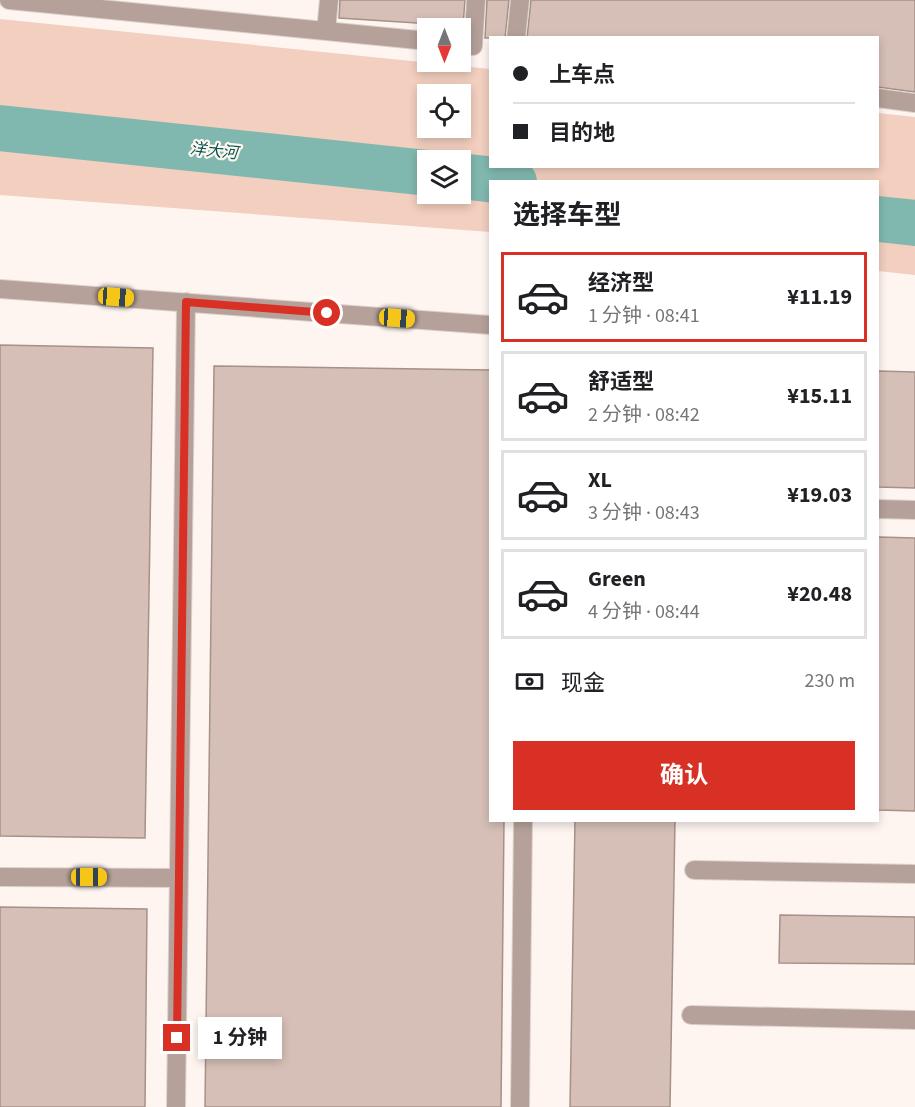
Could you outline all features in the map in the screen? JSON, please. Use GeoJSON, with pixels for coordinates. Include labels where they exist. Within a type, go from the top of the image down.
{"type":"FeatureCollection","features":[{"type":"Feature","properties":{"kind":"lane"},"geometry":{"type":"LineString","coordinates":[[9,0],[176,8],[326,31],[417,40]]}},
{"type":"Feature","properties":{"kind":"lane"},"geometry":{"type":"LineString","coordinates":[[326,31],[328,0]]}},
{"type":"Feature","properties":{"kind":"lane"},"geometry":{"type":"LineString","coordinates":[[471,46],[473,46],[476,0]]}},
{"type":"Feature","properties":{"kind":"lane"},"geometry":{"type":"LineString","coordinates":[[516,36],[520,0]]}},
{"type":"Feature","properties":{"kind":"lane"},"geometry":{"type":"LineString","coordinates":[[879,98],[915,103]]}},
{"type":"Feature","properties":{"kind":"lane"},"geometry":{"type":"LineString","coordinates":[[0,289],[489,325]]}},
{"type":"Feature","properties":{"kind":"lane"},"geometry":{"type":"LineString","coordinates":[[176,1107],[186,302]]}},
{"type":"Feature","properties":{"kind":"lane"},"geometry":{"type":"LineString","coordinates":[[879,509],[915,510]]}},
{"type":"Feature","properties":{"kind":"lane"},"geometry":{"type":"LineString","coordinates":[[520,1107],[523,822]]}},
{"type":"Feature","properties":{"kind":"lane"},"geometry":{"type":"LineString","coordinates":[[694,870],[915,874]]}},
{"type":"Feature","properties":{"kind":"lane"},"geometry":{"type":"LineString","coordinates":[[0,877],[178,878]]}},
{"type":"Feature","properties":{"kind":"lane"},"geometry":{"type":"LineString","coordinates":[[692,1015],[915,1020]]}},
{"type":"Feature","properties":{"kind":"shaded area"},"geometry":{"type":"Polygon","coordinates":[[[0,19],[417,62],[417,72],[471,72],[471,67],[489,69],[489,168],[879,168],[879,113],[915,117],[915,275],[879,271],[879,180],[489,180],[489,232],[0,195],[0,19]]]}},
{"type":"Feature","properties":{"kind":"building"},"geometry":{"type":"Polygon","coordinates":[[[340,0],[465,0],[464,18],[417,18],[417,23],[339,18],[340,0]]]}},
{"type":"Feature","properties":{"kind":"building"},"geometry":{"type":"Polygon","coordinates":[[[487,0],[509,0],[505,36],[485,38],[487,0]]]}},
{"type":"Feature","properties":{"kind":"building"},"geometry":{"type":"Polygon","coordinates":[[[531,0],[915,0],[915,92],[879,87],[879,36],[527,36],[531,0]]]}},
{"type":"Feature","properties":{"kind":"building"},"geometry":{"type":"Polygon","coordinates":[[[0,345],[153,348],[145,838],[0,836],[0,345]]]}},
{"type":"Feature","properties":{"kind":"building"},"geometry":{"type":"Polygon","coordinates":[[[214,366],[489,370],[489,822],[504,822],[501,1107],[205,1107],[214,366]]]}},
{"type":"Feature","properties":{"kind":"building"},"geometry":{"type":"Polygon","coordinates":[[[879,371],[915,372],[915,488],[879,487],[879,371]]]}},
{"type":"Feature","properties":{"kind":"building"},"geometry":{"type":"Polygon","coordinates":[[[879,537],[915,538],[915,811],[879,810],[879,537]]]}},
{"type":"Feature","properties":{"kind":"building"},"geometry":{"type":"Polygon","coordinates":[[[575,822],[675,822],[670,1107],[570,1107],[575,822]]]}},
{"type":"Feature","properties":{"kind":"building"},"geometry":{"type":"Polygon","coordinates":[[[0,907],[147,909],[145,1107],[0,1107],[0,907]]]}},
{"type":"Feature","properties":{"kind":"building"},"geometry":{"type":"Polygon","coordinates":[[[780,915],[915,917],[915,964],[779,963],[780,915]]]}},
{"type":"Feature","properties":{"kind":"waterway","name":"洋大河"},"geometry":{"type":"LineString","coordinates":[[0,128],[417,172]]}},
{"type":"Feature","properties":{"kind":"waterway","name":"洋大河"},"geometry":{"type":"LineString","coordinates":[[471,177],[496,180]]}},
{"type":"Feature","properties":{"kind":"waterway","name":"洋大河"},"geometry":{"type":"LineString","coordinates":[[879,219],[915,223]]}},
{"type":"Feature","properties":{"kind":"route"},"geometry":{"type":"LineString","coordinates":[[177,1038],[186,302],[327,313]]}}]}
